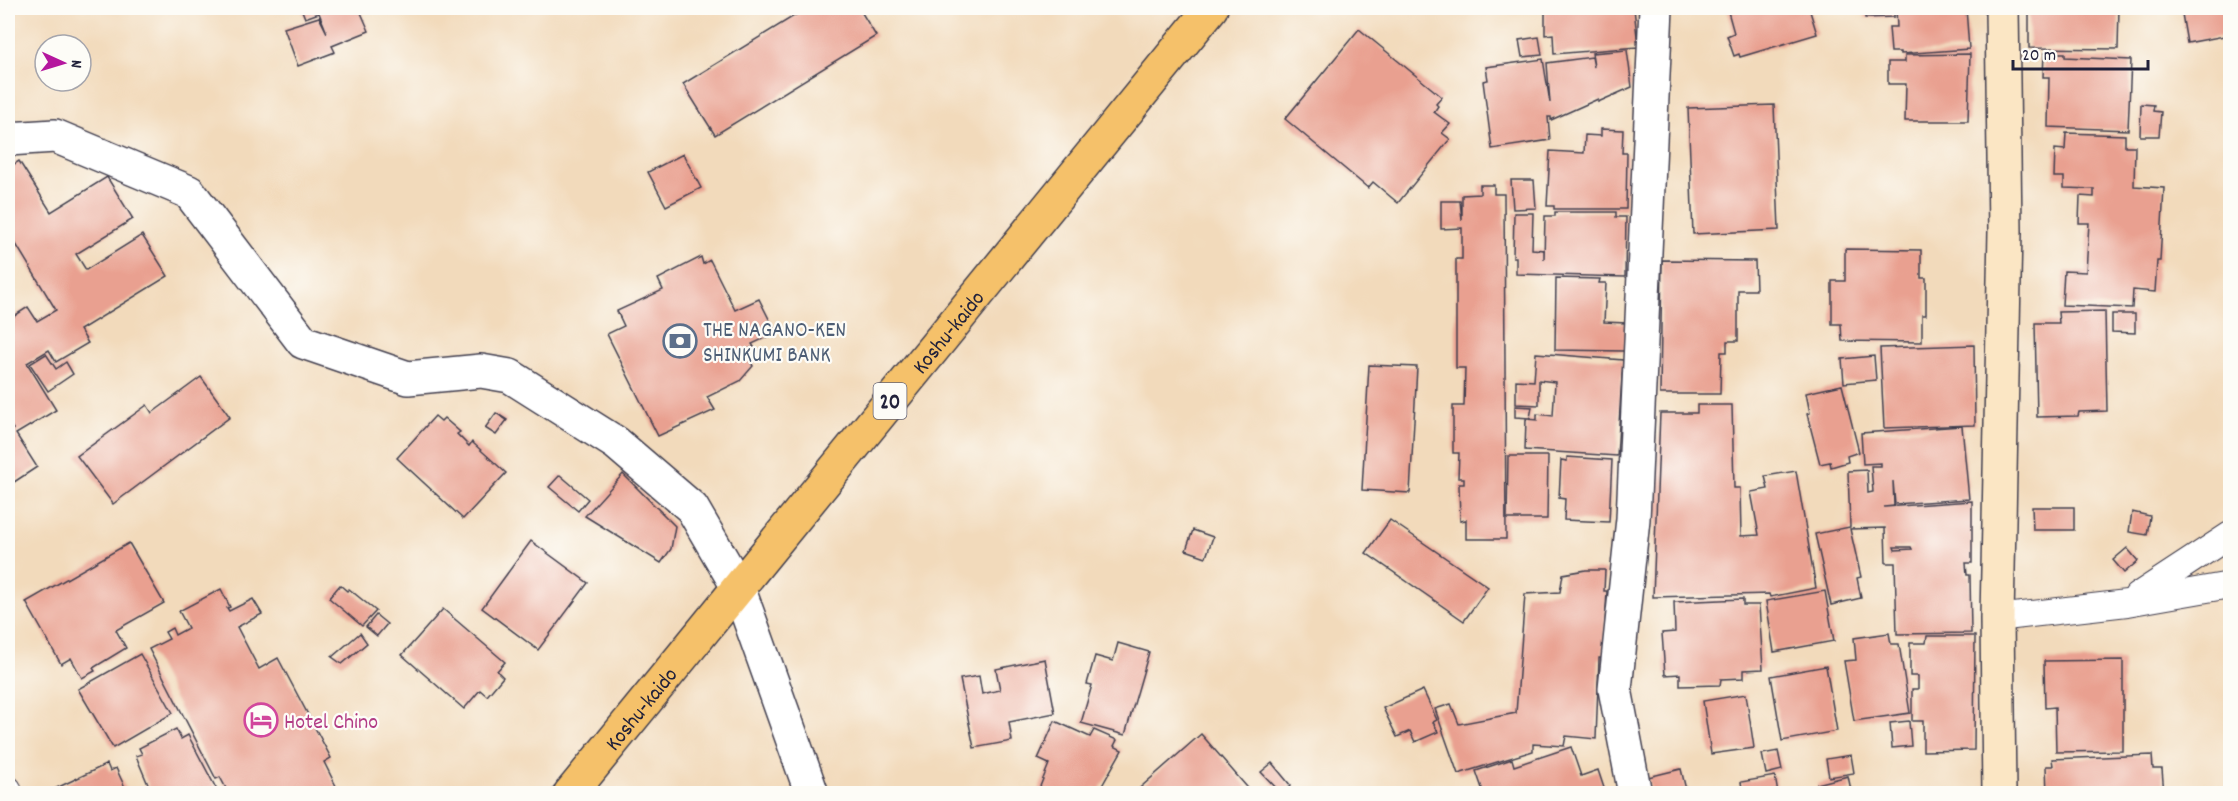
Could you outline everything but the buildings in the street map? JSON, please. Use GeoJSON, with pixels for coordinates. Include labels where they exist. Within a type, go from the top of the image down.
{"type":"FeatureCollection","features":[{"type":"Feature","properties":{"kind":"highway","name":"Koshu-kaido"},"geometry":{"type":"LineString","coordinates":[[570,794],[1211,8]]}},
{"type":"Feature","properties":{"kind":"street"},"geometry":{"type":"LineString","coordinates":[[1635,794],[1616,689],[1633,519],[1656,8]]}},
{"type":"Feature","properties":{"kind":"street"},"geometry":{"type":"LineString","coordinates":[[1999,794],[1997,618],[2005,231],[2002,8]]}},
{"type":"Feature","properties":{"kind":"street"},"geometry":{"type":"LineString","coordinates":[[8,139],[55,136],[189,192],[303,342],[408,378],[481,371],[510,376],[616,442],[692,508],[738,587],[812,794]]}},
{"type":"Feature","properties":{"kind":"lane"},"geometry":{"type":"LineString","coordinates":[[2127,603],[2230,535]]}},
{"type":"Feature","properties":{"kind":"lane"},"geometry":{"type":"LineString","coordinates":[[1997,618],[2127,603],[2230,585]]}},
{"type":"Feature","properties":{"kind":"lane"},"geometry":{"type":"LineString","coordinates":[[8,789],[9,794]]}},
{"type":"Feature","properties":{"kind":"place","name":"THE NAGANO-KEN SHINKUMI BANK"},"geometry":{"type":"Point","coordinates":[680,341]}},
{"type":"Feature","properties":{"kind":"place","name":"Hotel Chino"},"geometry":{"type":"Point","coordinates":[261,720]}}]}
